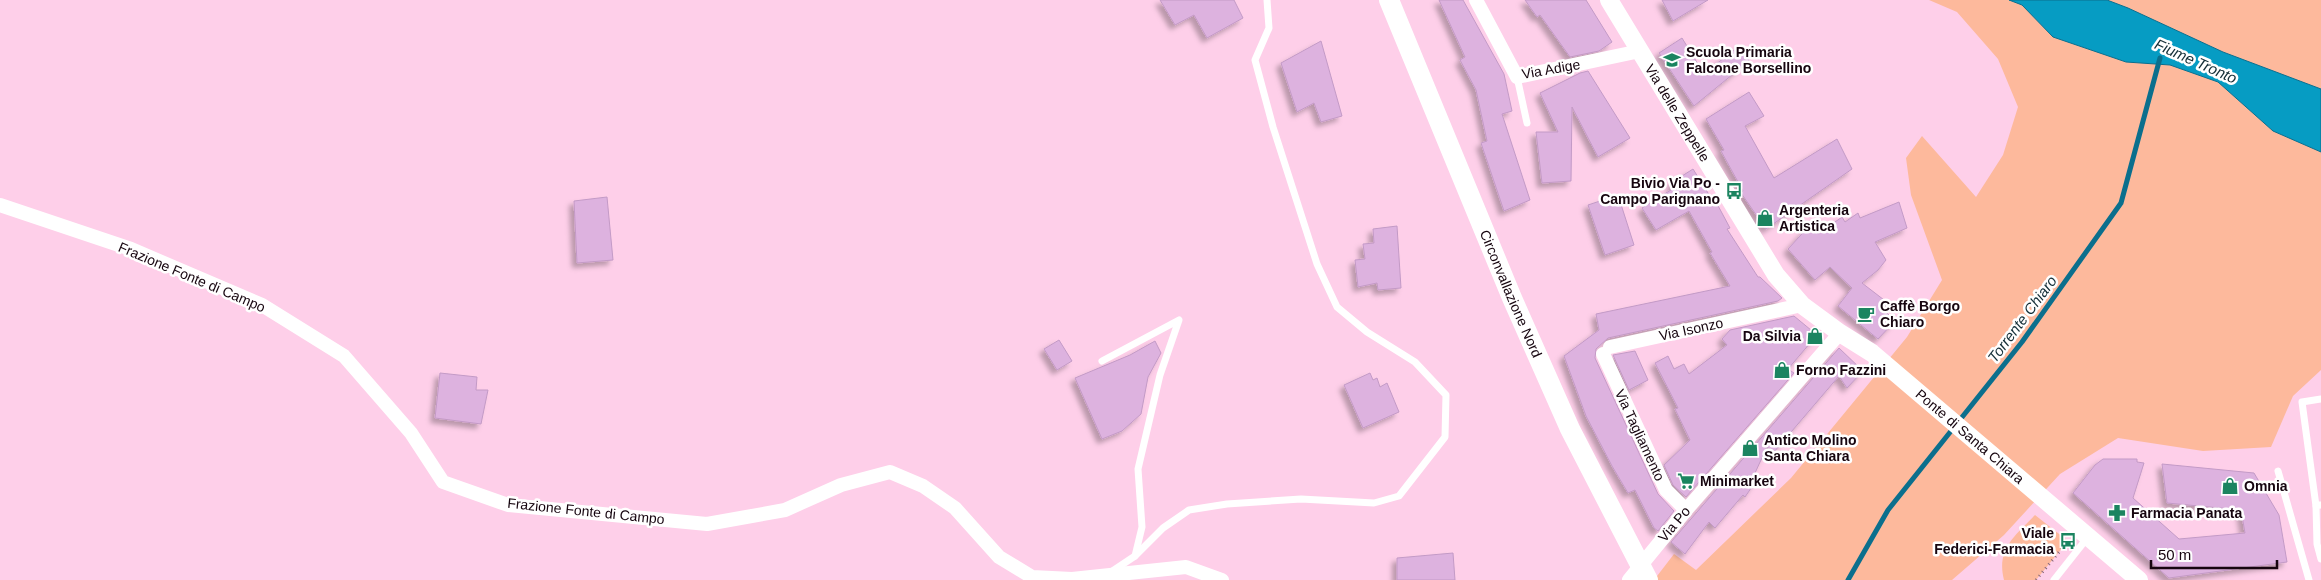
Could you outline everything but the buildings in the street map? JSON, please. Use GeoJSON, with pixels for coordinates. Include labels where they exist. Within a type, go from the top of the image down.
{"type":"FeatureCollection","features":[{"type":"Feature","properties":{"kind":"main road","name":"Circonvallazione Nord"},"geometry":{"type":"LineString","coordinates":[[1389,0],[1508,289],[1570,429],[1648,580]]}},
{"type":"Feature","properties":{"kind":"street","name":"Via Adige"},"geometry":{"type":"LineString","coordinates":[[1476,0],[1517,77],[1640,51]]}},
{"type":"Feature","properties":{"kind":"street","name":"Via delle Zeppelle"},"geometry":{"type":"LineString","coordinates":[[1609,0],[1776,275],[1802,305],[1840,333],[1872,353]]}},
{"type":"Feature","properties":{"kind":"street","name":"Frazione Fonte di Campo"},"geometry":{"type":"LineString","coordinates":[[0,205],[131,249],[262,305],[344,356],[411,433],[443,482],[508,504],[707,524],[785,510],[841,485],[890,472],[923,486],[954,508],[999,557],[1032,577],[1072,579],[1186,567],[1222,580]]}},
{"type":"Feature","properties":{"kind":"street","name":"Via Isonzo"},"geometry":{"type":"LineString","coordinates":[[1606,351],[1802,305]]}},
{"type":"Feature","properties":{"kind":"street","name":"Via Po"},"geometry":{"type":"LineString","coordinates":[[1629,580],[1686,510],[1840,333]]}},
{"type":"Feature","properties":{"kind":"street","name":"Via Tagliamento"},"geometry":{"type":"LineString","coordinates":[[1606,351],[1666,490],[1686,510]]}},
{"type":"Feature","properties":{"kind":"street","name":"Ponte di Santa Chiara"},"geometry":{"type":"LineString","coordinates":[[1872,353],[2139,580]]}},
{"type":"Feature","properties":{"kind":"lane"},"geometry":{"type":"LineString","coordinates":[[1109,574],[1134,556],[1163,528],[1189,510],[1228,504],[1301,499],[1374,503],[1399,496],[1445,437],[1446,394],[1415,362],[1367,332],[1337,307],[1317,264],[1273,127],[1255,60],[1269,28],[1267,0]]}},
{"type":"Feature","properties":{"kind":"lane"},"geometry":{"type":"LineString","coordinates":[[1517,77],[1527,122]]}},
{"type":"Feature","properties":{"kind":"lane"},"geometry":{"type":"LineString","coordinates":[[1102,362],[1179,320],[1160,375],[1138,469],[1142,527],[1134,556]]}},
{"type":"Feature","properties":{"kind":"lane"},"geometry":{"type":"LineString","coordinates":[[2321,399],[2302,402],[2319,505],[2321,558]]}},
{"type":"Feature","properties":{"kind":"lane"},"geometry":{"type":"LineString","coordinates":[[2278,471],[2309,580]]}},
{"type":"Feature","properties":{"kind":"lane"},"geometry":{"type":"LineString","coordinates":[[2054,580],[2079,528]]}},
{"type":"Feature","properties":{"kind":"path"},"geometry":{"type":"LineString","coordinates":[[2036,580],[2079,528]]}},
{"type":"Feature","properties":{"kind":"shaded area"},"geometry":{"type":"Polygon","coordinates":[[[1929,0],[2009,0],[2022,5],[2053,37],[2126,62],[2170,65],[2218,82],[2273,131],[2321,152],[2321,370],[2293,396],[2271,447],[2203,451],[2118,438],[2060,474],[2004,535],[1952,580],[1654,580],[1674,554],[1696,570],[1791,478],[1907,337],[1942,280],[1911,195],[1906,158],[1922,136],[1976,197],[2003,155],[2018,107],[1998,59],[1957,12],[1929,0]]]}},
{"type":"Feature","properties":{"kind":"shaded area"},"geometry":{"type":"Polygon","coordinates":[[[2107,0],[2321,0],[2321,89],[2223,52],[2107,0]]]}},
{"type":"Feature","properties":{"kind":"shaded area"},"geometry":{"type":"Polygon","coordinates":[[[2035,515],[2068,541],[2036,580],[2004,580],[2002,569],[2005,551],[2014,537],[2035,515]]]}},
{"type":"Feature","properties":{"kind":"water","name":"Fiume Tronto"},"geometry":{"type":"Polygon","coordinates":[[[2009,0],[2107,0],[2223,52],[2321,89],[2321,152],[2273,131],[2218,82],[2170,65],[2126,62],[2053,37],[2022,5],[2009,0]]]}},
{"type":"Feature","properties":{"kind":"waterway","name":"Torrente Chiaro"},"geometry":{"type":"LineString","coordinates":[[1848,580],[1888,510],[2022,342],[2121,203],[2160,58]]}},
{"type":"Feature","properties":{"kind":"place","name":"Scuola Primaria Falcone Borsellino"},"geometry":{"type":"Point","coordinates":[1672,60]}},
{"type":"Feature","properties":{"kind":"place","name":"Bivio Via Po - Campo Parignano"},"geometry":{"type":"Point","coordinates":[1734,191]}},
{"type":"Feature","properties":{"kind":"place","name":"Argenteria Artistica"},"geometry":{"type":"Point","coordinates":[1765,218]}},
{"type":"Feature","properties":{"kind":"place","name":"Caffè Borgo Chiaro"},"geometry":{"type":"Point","coordinates":[1866,314]}},
{"type":"Feature","properties":{"kind":"place","name":"Da Silvia"},"geometry":{"type":"Point","coordinates":[1815,336]}},
{"type":"Feature","properties":{"kind":"place","name":"Forno Fazzini"},"geometry":{"type":"Point","coordinates":[1782,370]}},
{"type":"Feature","properties":{"kind":"place","name":"Antico Molino Santa Chiara"},"geometry":{"type":"Point","coordinates":[1750,448]}},
{"type":"Feature","properties":{"kind":"place","name":"Minimarket"},"geometry":{"type":"Point","coordinates":[1686,481]}},
{"type":"Feature","properties":{"kind":"place","name":"Omnia"},"geometry":{"type":"Point","coordinates":[2230,486]}},
{"type":"Feature","properties":{"kind":"place","name":"Farmacia Panata"},"geometry":{"type":"Point","coordinates":[2117,513]}},
{"type":"Feature","properties":{"kind":"place","name":"Viale Federici-Farmacia"},"geometry":{"type":"Point","coordinates":[2068,541]}}]}
